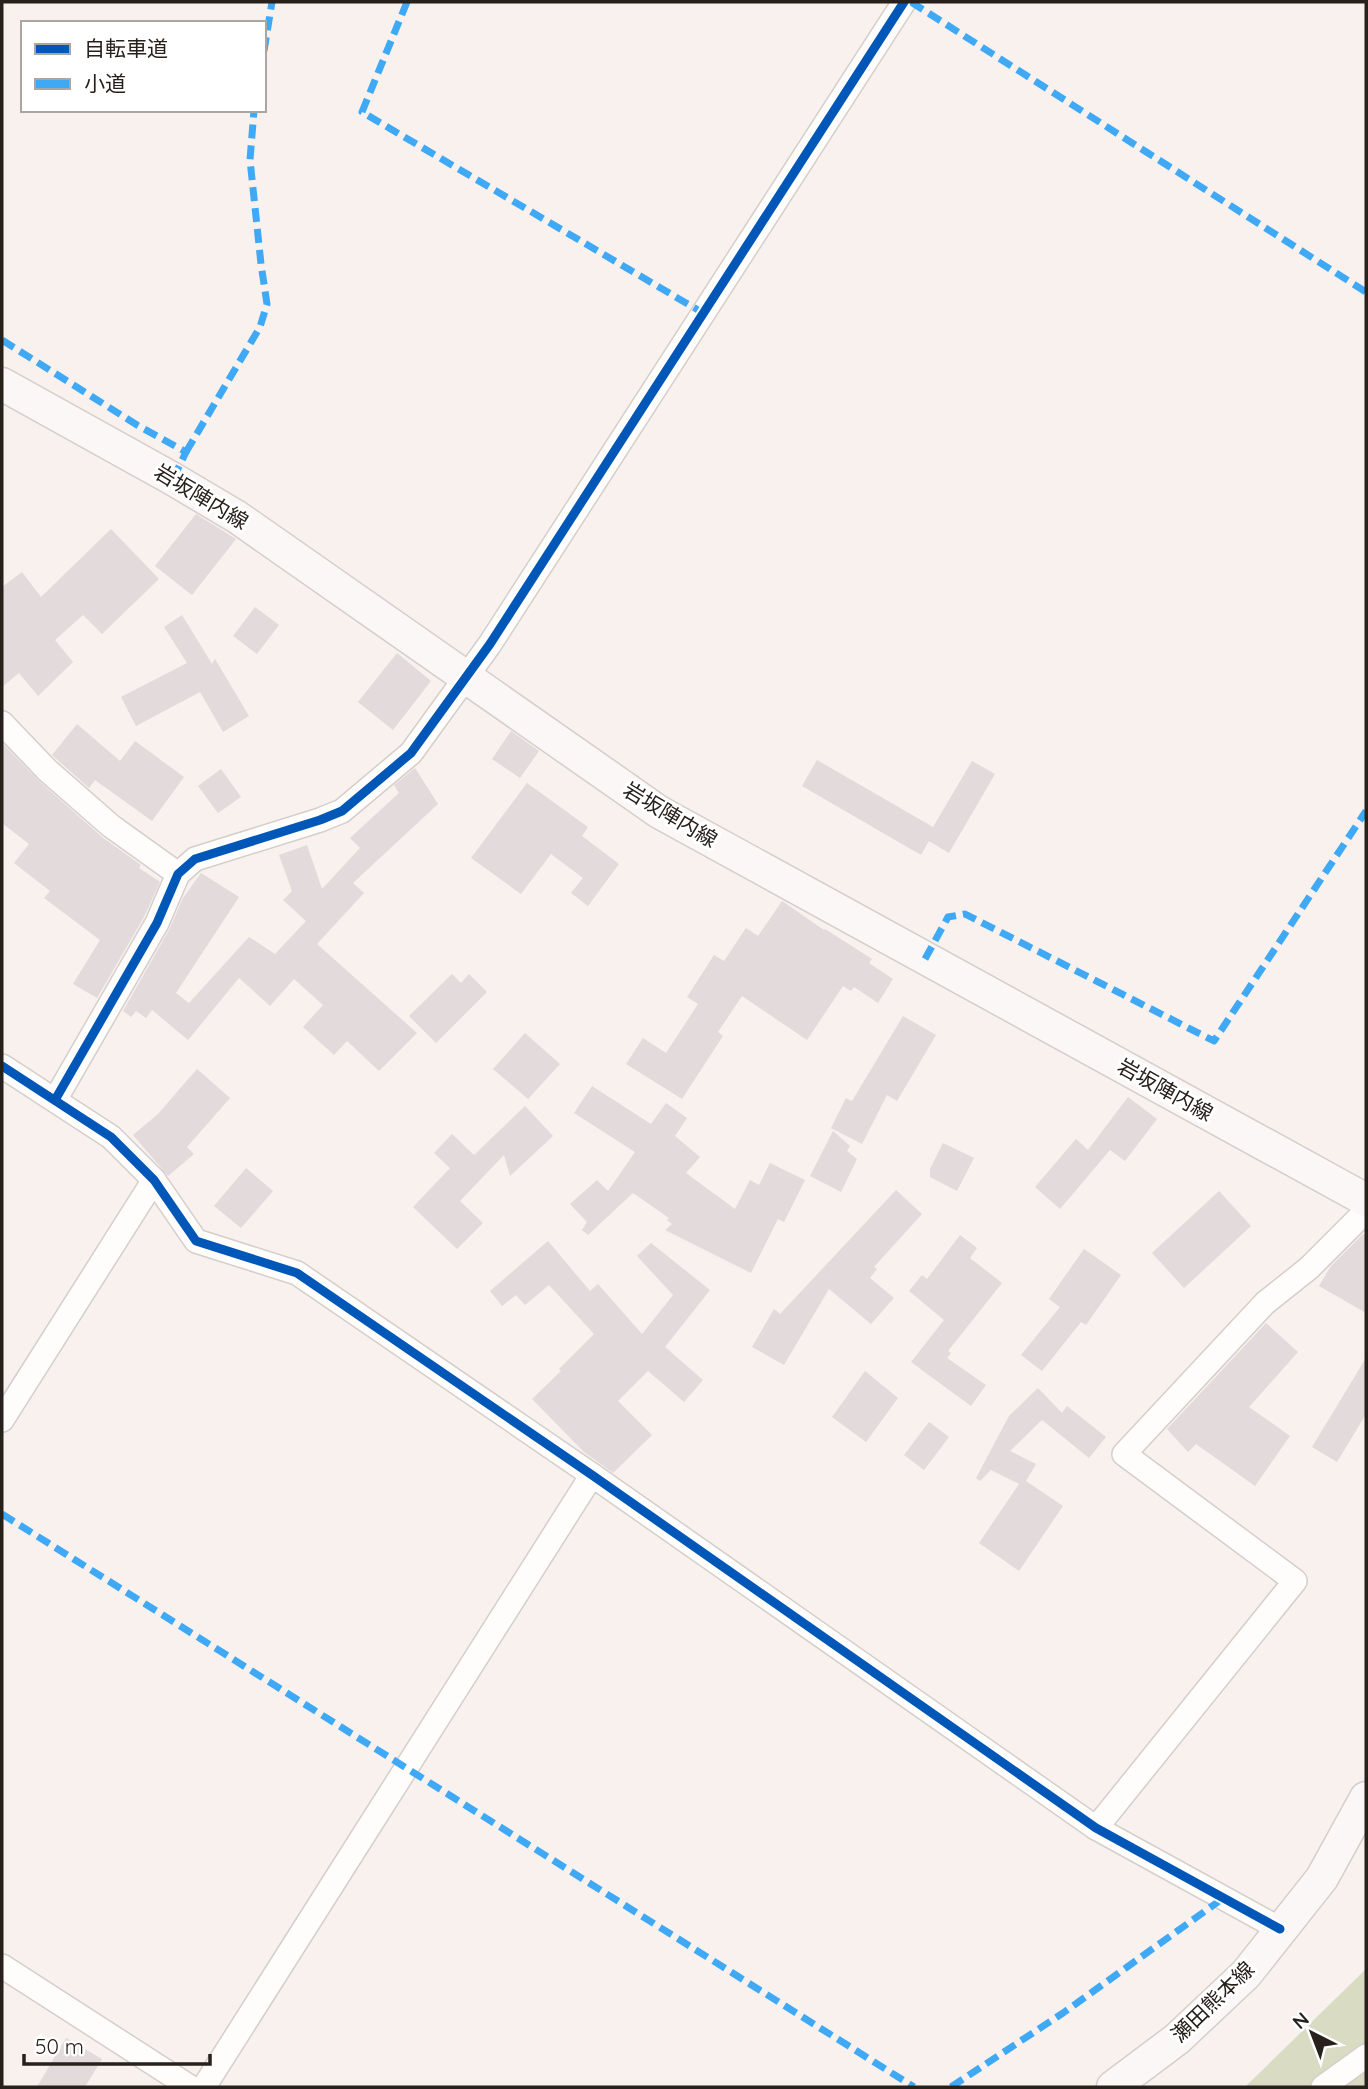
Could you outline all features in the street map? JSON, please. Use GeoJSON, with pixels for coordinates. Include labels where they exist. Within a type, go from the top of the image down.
{"type":"FeatureCollection","features":[{"type":"Feature","properties":{"kind":"main road","name":"岩坂陣内線"},"geometry":{"type":"LineString","coordinates":[[2,384],[173,478],[237,517],[659,812],[1366,1200]]}},
{"type":"Feature","properties":{"kind":"main road","name":"瀬田熊本線"},"geometry":{"type":"LineString","coordinates":[[1113,2087],[1177,2039],[1246,1974],[1322,1878],[1366,1798]]}},
{"type":"Feature","properties":{"kind":"street"},"geometry":{"type":"LineString","coordinates":[[55,1100],[157,923],[178,874],[195,859],[342,811],[411,753],[490,645],[904,2]]}},
{"type":"Feature","properties":{"kind":"street"},"geometry":{"type":"LineString","coordinates":[[2,723],[47,769],[111,826],[178,874]]}},
{"type":"Feature","properties":{"kind":"street"},"geometry":{"type":"LineString","coordinates":[[2,1066],[111,1137],[154,1180],[196,1241],[297,1273],[592,1475],[1096,1828],[1280,1929]]}},
{"type":"Feature","properties":{"kind":"street"},"geometry":{"type":"LineString","coordinates":[[2,1420],[154,1180]]}},
{"type":"Feature","properties":{"kind":"street"},"geometry":{"type":"LineString","coordinates":[[1096,1828],[1295,1581],[1124,1454],[1265,1303],[1309,1268],[1366,1211]]}},
{"type":"Feature","properties":{"kind":"street"},"geometry":{"type":"LineString","coordinates":[[204,2087],[592,1475]]}},
{"type":"Feature","properties":{"kind":"street"},"geometry":{"type":"LineString","coordinates":[[2,1966],[190,2087]]}},
{"type":"Feature","properties":{"kind":"street"},"geometry":{"type":"LineString","coordinates":[[1323,2087],[1366,2056]]}},
{"type":"Feature","properties":{"kind":"green space"},"geometry":{"type":"Polygon","coordinates":[[[1366,1969],[1366,2087],[1245,2087],[1366,1969]]]}},
{"type":"Feature","properties":{"kind":"building"},"geometry":{"type":"Polygon","coordinates":[[[196,514],[236,539],[192,595],[155,566],[196,514]]]}},
{"type":"Feature","properties":{"kind":"building"},"geometry":{"type":"Polygon","coordinates":[[[111,529],[159,579],[102,634],[83,615],[55,640],[73,662],[38,696],[19,673],[2,687],[2,587],[22,572],[41,597],[111,529]]]}},
{"type":"Feature","properties":{"kind":"building"},"geometry":{"type":"Polygon","coordinates":[[[255,607],[279,625],[257,654],[233,636],[255,607]]]}},
{"type":"Feature","properties":{"kind":"building"},"geometry":{"type":"Polygon","coordinates":[[[182,615],[212,664],[215,659],[249,716],[223,732],[200,692],[136,726],[121,697],[187,663],[164,627],[182,615]]]}},
{"type":"Feature","properties":{"kind":"building"},"geometry":{"type":"Polygon","coordinates":[[[397,653],[431,681],[393,730],[358,702],[397,653]]]}},
{"type":"Feature","properties":{"kind":"building"},"geometry":{"type":"Polygon","coordinates":[[[77,724],[120,761],[135,741],[184,777],[152,821],[95,780],[89,788],[52,755],[77,724]]]}},
{"type":"Feature","properties":{"kind":"building"},"geometry":{"type":"Polygon","coordinates":[[[511,731],[539,751],[520,778],[492,759],[511,731]]]}},
{"type":"Feature","properties":{"kind":"building"},"geometry":{"type":"Polygon","coordinates":[[[2,743],[38,780],[102,837],[160,882],[144,917],[97,998],[73,984],[100,940],[44,898],[50,891],[14,863],[29,844],[2,823],[2,743]]]}},
{"type":"Feature","properties":{"kind":"building"},"geometry":{"type":"Polygon","coordinates":[[[817,760],[933,827],[972,761],[995,774],[949,853],[929,841],[921,855],[802,786],[817,760]]]}},
{"type":"Feature","properties":{"kind":"building"},"geometry":{"type":"Polygon","coordinates":[[[415,768],[438,804],[353,883],[364,893],[317,944],[417,1033],[379,1071],[347,1041],[334,1055],[303,1027],[323,1005],[294,979],[270,1006],[239,978],[188,1040],[152,1010],[146,1018],[136,1011],[131,1017],[123,1011],[169,930],[183,898],[201,873],[239,897],[176,993],[189,1003],[249,937],[275,954],[306,921],[283,900],[292,891],[279,855],[307,845],[322,889],[360,848],[350,838],[399,793],[394,785],[415,768]]]}},
{"type":"Feature","properties":{"kind":"building"},"geometry":{"type":"Polygon","coordinates":[[[221,769],[241,797],[218,813],[198,786],[221,769]]]}},
{"type":"Feature","properties":{"kind":"building"},"geometry":{"type":"Polygon","coordinates":[[[527,783],[588,827],[582,836],[619,864],[588,906],[571,893],[583,878],[551,854],[521,894],[471,858],[527,783]]]}},
{"type":"Feature","properties":{"kind":"building"},"geometry":{"type":"Polygon","coordinates":[[[782,901],[872,959],[869,963],[893,979],[878,1003],[854,987],[851,991],[843,986],[807,1040],[742,996],[718,1032],[723,1036],[682,1099],[626,1064],[643,1038],[666,1053],[698,1004],[687,997],[714,955],[724,961],[746,928],[758,936],[782,901]]]}},
{"type":"Feature","properties":{"kind":"building"},"geometry":{"type":"Polygon","coordinates":[[[452,974],[461,983],[469,974],[487,992],[436,1043],[409,1016],[452,974]]]}},
{"type":"Feature","properties":{"kind":"building"},"geometry":{"type":"Polygon","coordinates":[[[903,1016],[936,1035],[897,1101],[887,1095],[862,1144],[831,1128],[846,1098],[852,1101],[903,1016]]]}},
{"type":"Feature","properties":{"kind":"building"},"geometry":{"type":"Polygon","coordinates":[[[525,1033],[560,1064],[528,1099],[493,1069],[525,1033]]]}},
{"type":"Feature","properties":{"kind":"building"},"geometry":{"type":"Polygon","coordinates":[[[197,1069],[230,1098],[187,1147],[194,1154],[168,1176],[133,1135],[158,1114],[197,1069]]]}},
{"type":"Feature","properties":{"kind":"building"},"geometry":{"type":"Polygon","coordinates":[[[592,1086],[651,1124],[666,1103],[687,1118],[675,1136],[700,1157],[686,1173],[735,1209],[750,1180],[759,1185],[770,1163],[805,1180],[784,1222],[778,1219],[751,1273],[665,1230],[672,1224],[667,1220],[669,1218],[633,1193],[588,1235],[582,1230],[587,1222],[570,1204],[597,1180],[608,1191],[635,1152],[574,1113],[592,1086]]]}},
{"type":"Feature","properties":{"kind":"building"},"geometry":{"type":"Polygon","coordinates":[[[1128,1097],[1157,1119],[1125,1161],[1110,1150],[1060,1209],[1035,1187],[1076,1139],[1088,1150],[1128,1097]]]}},
{"type":"Feature","properties":{"kind":"building"},"geometry":{"type":"Polygon","coordinates":[[[525,1106],[553,1136],[510,1176],[504,1155],[460,1201],[483,1223],[457,1249],[413,1207],[450,1168],[434,1153],[452,1134],[474,1155],[525,1106]]]}},
{"type":"Feature","properties":{"kind":"building"},"geometry":{"type":"Polygon","coordinates":[[[833,1131],[850,1146],[847,1151],[857,1159],[841,1192],[810,1176],[833,1131]]]}},
{"type":"Feature","properties":{"kind":"building"},"geometry":{"type":"Polygon","coordinates":[[[943,1143],[974,1158],[957,1191],[930,1177],[930,1169],[943,1143]]]}},
{"type":"Feature","properties":{"kind":"building"},"geometry":{"type":"Polygon","coordinates":[[[246,1168],[273,1191],[241,1228],[214,1206],[246,1168]]]}},
{"type":"Feature","properties":{"kind":"building"},"geometry":{"type":"Polygon","coordinates":[[[896,1190],[922,1214],[874,1267],[877,1269],[870,1278],[894,1298],[871,1324],[829,1289],[784,1365],[752,1347],[774,1309],[780,1314],[896,1190]]]}},
{"type":"Feature","properties":{"kind":"building"},"geometry":{"type":"Polygon","coordinates":[[[1219,1191],[1251,1226],[1184,1288],[1152,1253],[1219,1191]]]}},
{"type":"Feature","properties":{"kind":"building"},"geometry":{"type":"Polygon","coordinates":[[[1363,1234],[1366,1235],[1366,1313],[1319,1286],[1331,1266],[1363,1234]]]}},
{"type":"Feature","properties":{"kind":"building"},"geometry":{"type":"Polygon","coordinates":[[[960,1235],[977,1248],[970,1258],[1002,1283],[948,1351],[951,1353],[947,1358],[986,1385],[971,1406],[911,1362],[944,1320],[909,1291],[922,1275],[927,1279],[960,1235]]]}},
{"type":"Feature","properties":{"kind":"building"},"geometry":{"type":"Polygon","coordinates":[[[548,1241],[590,1291],[598,1284],[642,1334],[673,1295],[637,1256],[651,1243],[710,1290],[665,1347],[703,1380],[684,1402],[648,1371],[618,1401],[652,1435],[613,1473],[584,1452],[532,1399],[594,1334],[549,1285],[525,1305],[516,1295],[502,1306],[490,1291],[548,1241]]]}},
{"type":"Feature","properties":{"kind":"building"},"geometry":{"type":"Polygon","coordinates":[[[1084,1249],[1121,1275],[1086,1325],[1081,1322],[1042,1371],[1021,1355],[1060,1307],[1049,1299],[1084,1249]]]}},
{"type":"Feature","properties":{"kind":"building"},"geometry":{"type":"Polygon","coordinates":[[[1266,1323],[1298,1352],[1249,1407],[1290,1436],[1255,1486],[1196,1444],[1188,1452],[1167,1429],[1266,1323]]]}},
{"type":"Feature","properties":{"kind":"building"},"geometry":{"type":"Polygon","coordinates":[[[1366,1358],[1366,1414],[1337,1462],[1312,1447],[1366,1358]]]}},
{"type":"Feature","properties":{"kind":"building"},"geometry":{"type":"Polygon","coordinates":[[[865,1371],[898,1398],[866,1442],[832,1417],[865,1371]]]}},
{"type":"Feature","properties":{"kind":"building"},"geometry":{"type":"Polygon","coordinates":[[[1038,1388],[1062,1413],[1067,1406],[1106,1437],[1089,1458],[1042,1420],[1010,1451],[1036,1464],[1026,1481],[1063,1506],[1019,1571],[979,1543],[1019,1484],[991,1470],[980,1481],[976,1478],[1009,1416],[1038,1388]]]}},
{"type":"Feature","properties":{"kind":"building"},"geometry":{"type":"Polygon","coordinates":[[[929,1422],[949,1437],[924,1470],[904,1455],[929,1422]]]}},
{"type":"Feature","properties":{"kind":"building"},"geometry":{"type":"Polygon","coordinates":[[[66,2038],[102,2059],[85,2087],[37,2087],[66,2038]]]}},
{"type":"Feature","properties":{"kind":"marked path"},"geometry":{"type":"LineString","coordinates":[[266,39],[272,2]]}},
{"type":"Feature","properties":{"kind":"marked path"},"geometry":{"type":"LineString","coordinates":[[407,2],[362,112],[703,313]]}},
{"type":"Feature","properties":{"kind":"marked path"},"geometry":{"type":"LineString","coordinates":[[911,2],[1366,292]]}},
{"type":"Feature","properties":{"kind":"marked path"},"geometry":{"type":"LineString","coordinates":[[186,452],[260,327],[267,304],[250,160],[254,112]]}},
{"type":"Feature","properties":{"kind":"marked path"},"geometry":{"type":"LineString","coordinates":[[2,340],[137,425],[186,452],[173,479]]}},
{"type":"Feature","properties":{"kind":"marked path"},"geometry":{"type":"LineString","coordinates":[[925,959],[948,917],[965,914],[1214,1041],[1366,811]]}},
{"type":"Feature","properties":{"kind":"marked path"},"geometry":{"type":"LineString","coordinates":[[2,1514],[914,2087]]}},
{"type":"Feature","properties":{"kind":"marked path"},"geometry":{"type":"LineString","coordinates":[[951,2087],[1063,2013],[1222,1899]]}},
{"type":"Feature","properties":{"kind":"cycle path"},"geometry":{"type":"LineString","coordinates":[[55,1100],[157,923],[178,874],[195,859],[342,811],[411,753],[490,644],[904,2]]}},
{"type":"Feature","properties":{"kind":"cycle path"},"geometry":{"type":"LineString","coordinates":[[2,1066],[111,1137],[154,1180],[196,1241],[297,1273],[592,1475],[1096,1828],[1280,1929]]}}]}
